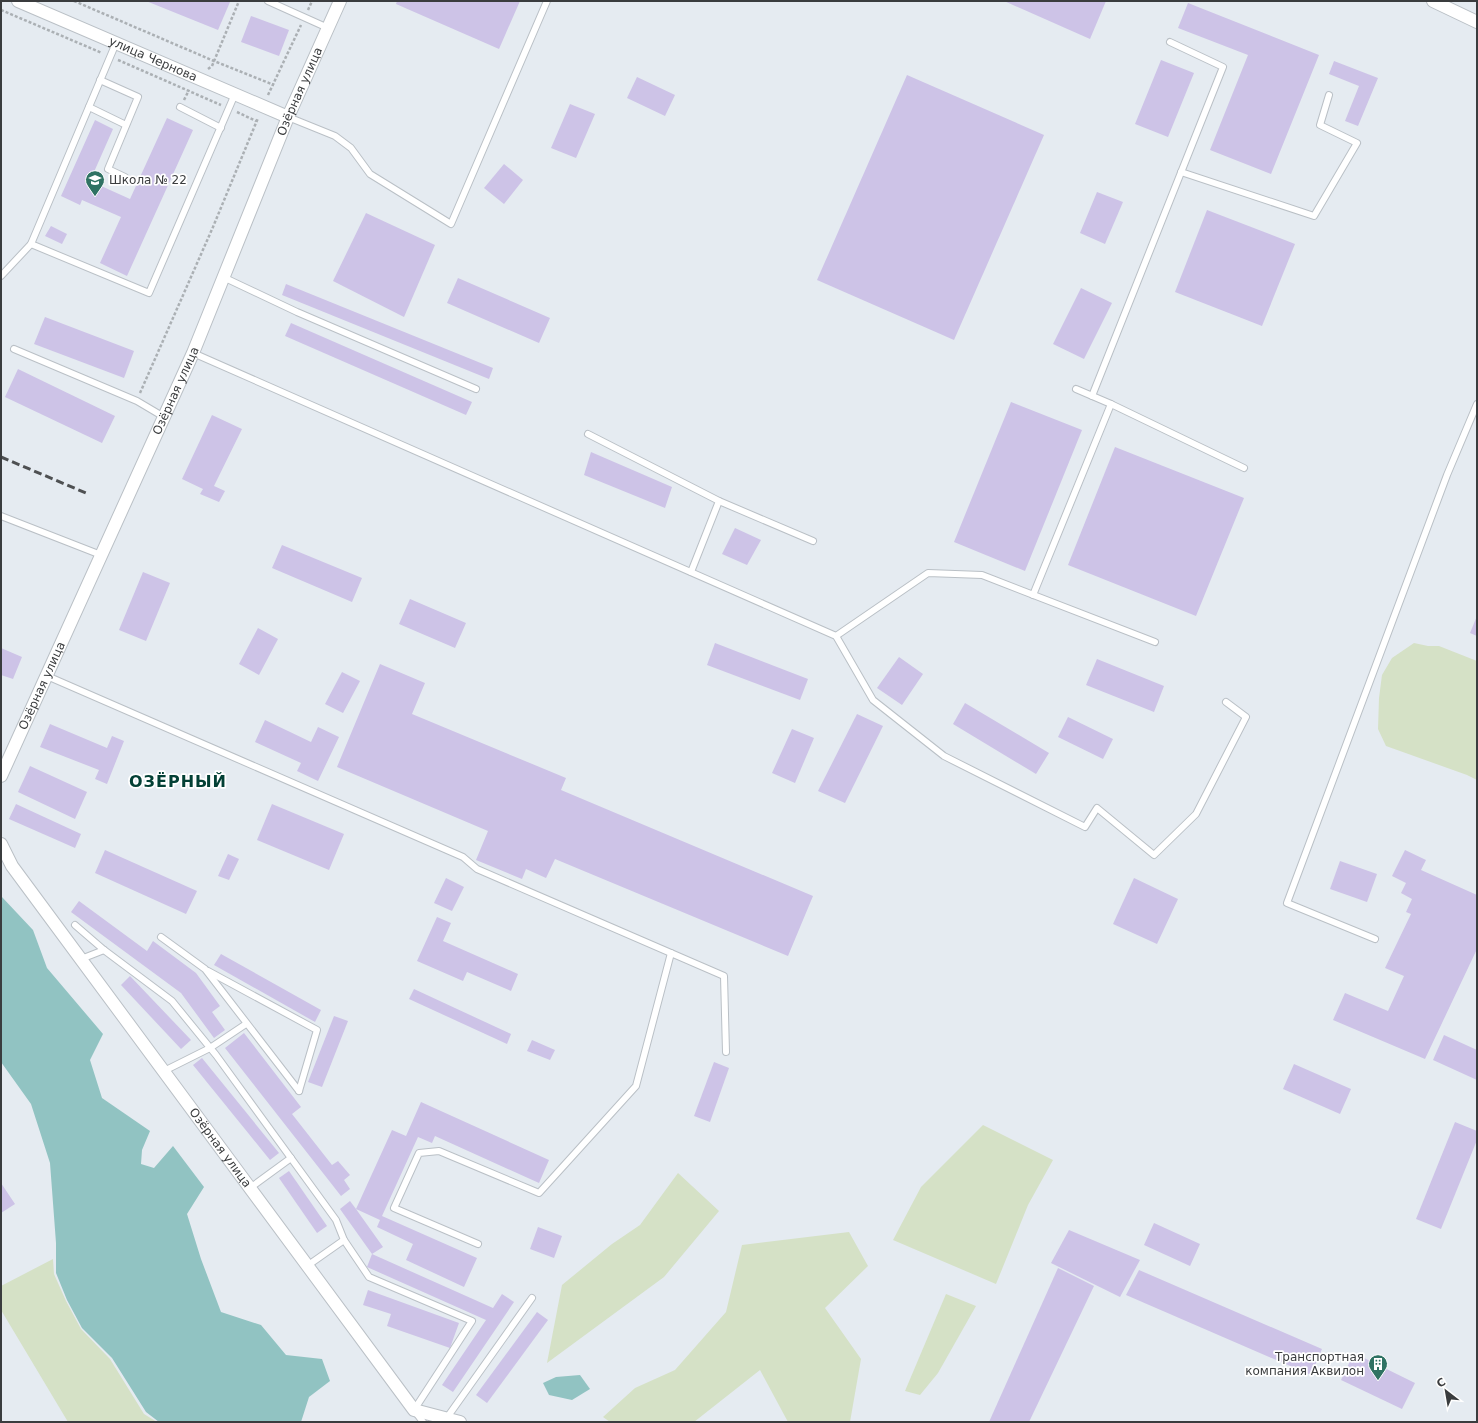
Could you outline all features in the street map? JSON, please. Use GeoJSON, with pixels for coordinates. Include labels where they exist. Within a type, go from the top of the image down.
{"type":"FeatureCollection","features":[{"type":"Feature","properties":{"kind":"street","name":"улица Чернова"},"geometry":{"type":"LineString","coordinates":[[18,1],[288,117]]}},
{"type":"Feature","properties":{"kind":"street","name":"Озёрная улица"},"geometry":{"type":"LineString","coordinates":[[1,776],[193,353],[288,117],[340,1]]}},
{"type":"Feature","properties":{"kind":"street"},"geometry":{"type":"LineString","coordinates":[[1433,1],[1477,22]]}},
{"type":"Feature","properties":{"kind":"street","name":"Озёрная улица"},"geometry":{"type":"LineString","coordinates":[[1,844],[12,866],[414,1410]]}},
{"type":"Feature","properties":{"kind":"street"},"geometry":{"type":"LineString","coordinates":[[414,1410],[460,1422]]}},
{"type":"Feature","properties":{"kind":"lane"},"geometry":{"type":"LineString","coordinates":[[268,1],[328,28]]}},
{"type":"Feature","properties":{"kind":"lane"},"geometry":{"type":"LineString","coordinates":[[288,117],[335,136],[351,148],[370,174],[451,224],[547,1]]}},
{"type":"Feature","properties":{"kind":"lane"},"geometry":{"type":"LineString","coordinates":[[1092,396],[1223,67],[1170,42]]}},
{"type":"Feature","properties":{"kind":"lane"},"geometry":{"type":"LineString","coordinates":[[1,276],[31,244],[116,43]]}},
{"type":"Feature","properties":{"kind":"lane"},"geometry":{"type":"LineString","coordinates":[[100,80],[138,97],[108,169],[125,177]]}},
{"type":"Feature","properties":{"kind":"lane"},"geometry":{"type":"LineString","coordinates":[[31,244],[149,293],[235,94]]}},
{"type":"Feature","properties":{"kind":"lane"},"geometry":{"type":"LineString","coordinates":[[1181,172],[1314,216],[1357,144],[1320,125],[1329,95]]}},
{"type":"Feature","properties":{"kind":"lane"},"geometry":{"type":"LineString","coordinates":[[89,107],[126,125]]}},
{"type":"Feature","properties":{"kind":"lane"},"geometry":{"type":"LineString","coordinates":[[180,107],[221,128]]}},
{"type":"Feature","properties":{"kind":"lane"},"geometry":{"type":"LineString","coordinates":[[224,277],[297,312],[476,389]]}},
{"type":"Feature","properties":{"kind":"lane"},"geometry":{"type":"LineString","coordinates":[[14,349],[137,401],[164,417]]}},
{"type":"Feature","properties":{"kind":"lane"},"geometry":{"type":"LineString","coordinates":[[193,353],[836,636],[873,700],[944,756],[1085,827],[1097,808],[1154,855],[1196,814],[1246,717],[1226,702]]}},
{"type":"Feature","properties":{"kind":"lane"},"geometry":{"type":"LineString","coordinates":[[1076,389],[1112,404],[1244,468]]}},
{"type":"Feature","properties":{"kind":"lane"},"geometry":{"type":"LineString","coordinates":[[1033,595],[1112,404]]}},
{"type":"Feature","properties":{"kind":"lane"},"geometry":{"type":"LineString","coordinates":[[1375,939],[1287,903],[1447,476],[1477,404]]}},
{"type":"Feature","properties":{"kind":"lane"},"geometry":{"type":"LineString","coordinates":[[588,434],[719,501],[813,541]]}},
{"type":"Feature","properties":{"kind":"lane"},"geometry":{"type":"LineString","coordinates":[[691,572],[719,501]]}},
{"type":"Feature","properties":{"kind":"lane"},"geometry":{"type":"LineString","coordinates":[[1,516],[101,555]]}},
{"type":"Feature","properties":{"kind":"lane"},"geometry":{"type":"LineString","coordinates":[[836,636],[928,573],[982,575],[1155,642]]}},
{"type":"Feature","properties":{"kind":"lane"},"geometry":{"type":"LineString","coordinates":[[47,676],[463,857],[477,869],[724,976],[726,1052]]}},
{"type":"Feature","properties":{"kind":"lane"},"geometry":{"type":"LineString","coordinates":[[75,925],[104,950],[172,1001],[210,1048],[336,1220],[344,1240],[369,1277],[472,1321],[414,1410],[423,1422]]}},
{"type":"Feature","properties":{"kind":"lane"},"geometry":{"type":"LineString","coordinates":[[161,938],[205,969],[317,1030],[299,1091],[205,969]]}},
{"type":"Feature","properties":{"kind":"lane"},"geometry":{"type":"LineString","coordinates":[[81,959],[104,950]]}},
{"type":"Feature","properties":{"kind":"lane"},"geometry":{"type":"LineString","coordinates":[[478,1244],[394,1208],[419,1153],[439,1151],[539,1193],[636,1086],[671,953]]}},
{"type":"Feature","properties":{"kind":"lane"},"geometry":{"type":"LineString","coordinates":[[164,1070],[210,1048],[246,1024]]}},
{"type":"Feature","properties":{"kind":"lane"},"geometry":{"type":"LineString","coordinates":[[250,1188],[291,1158]]}},
{"type":"Feature","properties":{"kind":"lane"},"geometry":{"type":"LineString","coordinates":[[308,1266],[344,1240]]}},
{"type":"Feature","properties":{"kind":"lane"},"geometry":{"type":"LineString","coordinates":[[446,1419],[532,1298]]}},
{"type":"Feature","properties":{"kind":"path"},"geometry":{"type":"LineString","coordinates":[[74,1],[274,85]]}},
{"type":"Feature","properties":{"kind":"path"},"geometry":{"type":"LineString","coordinates":[[180,107],[196,78],[212,66],[239,1]]}},
{"type":"Feature","properties":{"kind":"path"},"geometry":{"type":"LineString","coordinates":[[137,401],[213,227],[262,106],[274,85],[312,1]]}},
{"type":"Feature","properties":{"kind":"path"},"geometry":{"type":"LineString","coordinates":[[1,10],[189,90],[256,121]]}},
{"type":"Feature","properties":{"kind":"shaded area"},"geometry":{"type":"Polygon","coordinates":[[[1414,643],[1428,646],[1439,646],[1477,661],[1477,780],[1386,746],[1378,729],[1379,698],[1382,675],[1392,658],[1414,643]]]}},
{"type":"Feature","properties":{"kind":"shaded area"},"geometry":{"type":"Polygon","coordinates":[[[1,896],[33,930],[47,968],[103,1034],[90,1060],[102,1098],[150,1131],[142,1150],[141,1164],[154,1168],[173,1146],[204,1187],[187,1214],[201,1259],[221,1312],[261,1325],[286,1355],[322,1359],[330,1381],[309,1397],[301,1422],[159,1422],[146,1412],[112,1358],[82,1328],[67,1300],[56,1273],[56,1243],[50,1163],[31,1104],[1,1062],[1,896]]]}},
{"type":"Feature","properties":{"kind":"shaded area"},"geometry":{"type":"Polygon","coordinates":[[[983,1125],[1053,1160],[1028,1205],[996,1284],[893,1240],[921,1187],[983,1125]]]}},
{"type":"Feature","properties":{"kind":"shaded area"},"geometry":{"type":"Polygon","coordinates":[[[678,1173],[719,1211],[664,1277],[547,1363],[562,1285],[612,1244],[640,1225],[678,1173]]]}},
{"type":"Feature","properties":{"kind":"shaded area"},"geometry":{"type":"Polygon","coordinates":[[[849,1232],[868,1266],[825,1308],[861,1359],[850,1422],[788,1422],[760,1370],[694,1422],[610,1422],[603,1417],[635,1388],[675,1370],[726,1312],[742,1245],[849,1232]]]}},
{"type":"Feature","properties":{"kind":"shaded area"},"geometry":{"type":"Polygon","coordinates":[[[53,1259],[54,1274],[81,1329],[110,1359],[144,1414],[157,1422],[68,1422],[1,1310],[1,1286],[53,1259]]]}},
{"type":"Feature","properties":{"kind":"shaded area"},"geometry":{"type":"Polygon","coordinates":[[[946,1294],[976,1306],[938,1373],[920,1395],[905,1391],[946,1294]]]}},
{"type":"Feature","properties":{"kind":"shaded area"},"geometry":{"type":"Polygon","coordinates":[[[580,1375],[590,1389],[572,1400],[549,1395],[543,1383],[556,1377],[580,1375]]]}},
{"type":"Feature","properties":{"kind":"building"},"geometry":{"type":"Polygon","coordinates":[[[146,1],[228,1],[230,2],[218,30],[146,1]]]}},
{"type":"Feature","properties":{"kind":"building"},"geometry":{"type":"Polygon","coordinates":[[[397,1],[520,1],[499,49],[396,4],[397,1]]]}},
{"type":"Feature","properties":{"kind":"building"},"geometry":{"type":"Polygon","coordinates":[[[1004,1],[1106,1],[1090,39],[1004,1]]]}},
{"type":"Feature","properties":{"kind":"building"},"geometry":{"type":"Polygon","coordinates":[[[1188,3],[1319,55],[1271,174],[1210,150],[1248,55],[1178,28],[1188,3]]]}},
{"type":"Feature","properties":{"kind":"building"},"geometry":{"type":"Polygon","coordinates":[[[251,16],[289,30],[279,56],[241,42],[251,16]]]}},
{"type":"Feature","properties":{"kind":"building"},"geometry":{"type":"Polygon","coordinates":[[[1161,60],[1194,73],[1168,137],[1135,124],[1161,60]]]}},
{"type":"Feature","properties":{"kind":"building"},"geometry":{"type":"Polygon","coordinates":[[[1334,61],[1378,78],[1358,126],[1345,121],[1359,86],[1329,74],[1334,61]]]}},
{"type":"Feature","properties":{"kind":"building"},"geometry":{"type":"Polygon","coordinates":[[[907,75],[1044,135],[954,340],[817,280],[907,75]]]}},
{"type":"Feature","properties":{"kind":"building"},"geometry":{"type":"Polygon","coordinates":[[[637,77],[675,95],[665,116],[627,98],[637,77]]]}},
{"type":"Feature","properties":{"kind":"building"},"geometry":{"type":"Polygon","coordinates":[[[570,104],[595,114],[576,158],[551,148],[570,104]]]}},
{"type":"Feature","properties":{"kind":"building","name":"Школа № 22"},"geometry":{"type":"Polygon","coordinates":[[[167,118],[193,130],[127,276],[100,263],[121,217],[82,200],[80,205],[61,196],[95,120],[113,129],[90,181],[130,199],[167,118]]]}},
{"type":"Feature","properties":{"kind":"building"},"geometry":{"type":"Polygon","coordinates":[[[504,164],[523,180],[504,204],[484,188],[504,164]]]}},
{"type":"Feature","properties":{"kind":"building"},"geometry":{"type":"Polygon","coordinates":[[[1097,192],[1123,202],[1105,244],[1080,233],[1097,192]]]}},
{"type":"Feature","properties":{"kind":"building"},"geometry":{"type":"Polygon","coordinates":[[[1207,210],[1295,244],[1262,326],[1175,292],[1207,210]]]}},
{"type":"Feature","properties":{"kind":"building"},"geometry":{"type":"Polygon","coordinates":[[[366,213],[435,245],[404,317],[333,281],[366,213]]]}},
{"type":"Feature","properties":{"kind":"building"},"geometry":{"type":"Polygon","coordinates":[[[51,226],[67,234],[62,244],[45,236],[51,226]]]}},
{"type":"Feature","properties":{"kind":"building"},"geometry":{"type":"Polygon","coordinates":[[[458,278],[550,318],[539,343],[447,303],[458,278]]]}},
{"type":"Feature","properties":{"kind":"building"},"geometry":{"type":"Polygon","coordinates":[[[286,284],[493,368],[489,379],[282,295],[286,284]]]}},
{"type":"Feature","properties":{"kind":"building"},"geometry":{"type":"Polygon","coordinates":[[[1081,288],[1112,303],[1084,359],[1053,344],[1081,288]]]}},
{"type":"Feature","properties":{"kind":"building"},"geometry":{"type":"Polygon","coordinates":[[[45,317],[134,351],[124,378],[34,344],[45,317]]]}},
{"type":"Feature","properties":{"kind":"building"},"geometry":{"type":"Polygon","coordinates":[[[291,323],[472,402],[466,415],[285,336],[291,323]]]}},
{"type":"Feature","properties":{"kind":"building"},"geometry":{"type":"Polygon","coordinates":[[[18,369],[115,416],[102,443],[5,397],[18,369]]]}},
{"type":"Feature","properties":{"kind":"building"},"geometry":{"type":"Polygon","coordinates":[[[1011,402],[1082,430],[1025,571],[954,542],[1011,402]]]}},
{"type":"Feature","properties":{"kind":"building"},"geometry":{"type":"Polygon","coordinates":[[[212,415],[242,429],[214,486],[225,491],[219,502],[200,494],[203,489],[182,479],[212,415]]]}},
{"type":"Feature","properties":{"kind":"building"},"geometry":{"type":"Polygon","coordinates":[[[1115,447],[1244,498],[1196,616],[1068,565],[1115,447]]]}},
{"type":"Feature","properties":{"kind":"building"},"geometry":{"type":"Polygon","coordinates":[[[591,452],[672,487],[665,508],[584,475],[591,452]]]}},
{"type":"Feature","properties":{"kind":"building"},"geometry":{"type":"Polygon","coordinates":[[[735,528],[761,540],[747,565],[722,554],[735,528]]]}},
{"type":"Feature","properties":{"kind":"building"},"geometry":{"type":"Polygon","coordinates":[[[282,545],[362,578],[352,602],[272,568],[282,545]]]}},
{"type":"Feature","properties":{"kind":"building"},"geometry":{"type":"Polygon","coordinates":[[[143,572],[170,583],[146,641],[119,630],[143,572]]]}},
{"type":"Feature","properties":{"kind":"building"},"geometry":{"type":"Polygon","coordinates":[[[410,599],[466,623],[455,648],[399,624],[410,599]]]}},
{"type":"Feature","properties":{"kind":"building"},"geometry":{"type":"Polygon","coordinates":[[[1477,616],[1477,636],[1470,633],[1477,616]]]}},
{"type":"Feature","properties":{"kind":"building"},"geometry":{"type":"Polygon","coordinates":[[[258,628],[278,639],[259,675],[239,664],[258,628]]]}},
{"type":"Feature","properties":{"kind":"building"},"geometry":{"type":"Polygon","coordinates":[[[715,643],[808,679],[800,700],[707,665],[715,643]]]}},
{"type":"Feature","properties":{"kind":"building"},"geometry":{"type":"Polygon","coordinates":[[[1,648],[22,657],[13,679],[1,675],[1,648]]]}},
{"type":"Feature","properties":{"kind":"building"},"geometry":{"type":"Polygon","coordinates":[[[899,657],[923,674],[902,705],[877,688],[899,657]]]}},
{"type":"Feature","properties":{"kind":"building"},"geometry":{"type":"Polygon","coordinates":[[[1097,659],[1164,686],[1154,712],[1086,685],[1097,659]]]}},
{"type":"Feature","properties":{"kind":"building"},"geometry":{"type":"Polygon","coordinates":[[[380,664],[425,683],[412,714],[566,778],[561,790],[813,896],[788,956],[555,859],[546,878],[526,869],[522,879],[476,860],[488,831],[337,767],[380,664]]]}},
{"type":"Feature","properties":{"kind":"building"},"geometry":{"type":"Polygon","coordinates":[[[342,672],[360,681],[343,713],[325,704],[342,672]]]}},
{"type":"Feature","properties":{"kind":"building"},"geometry":{"type":"Polygon","coordinates":[[[965,703],[1049,753],[1036,774],[953,724],[965,703]]]}},
{"type":"Feature","properties":{"kind":"building"},"geometry":{"type":"Polygon","coordinates":[[[857,714],[883,726],[845,803],[818,791],[857,714]]]}},
{"type":"Feature","properties":{"kind":"building"},"geometry":{"type":"Polygon","coordinates":[[[1068,717],[1113,739],[1103,759],[1058,737],[1068,717]]]}},
{"type":"Feature","properties":{"kind":"building"},"geometry":{"type":"Polygon","coordinates":[[[265,720],[311,742],[318,727],[339,737],[318,781],[297,771],[301,763],[255,742],[265,720]]]}},
{"type":"Feature","properties":{"kind":"building"},"geometry":{"type":"Polygon","coordinates":[[[50,724],[107,748],[112,736],[124,741],[107,784],[95,779],[99,770],[40,747],[50,724]]]}},
{"type":"Feature","properties":{"kind":"building"},"geometry":{"type":"Polygon","coordinates":[[[792,729],[814,738],[795,783],[772,773],[792,729]]]}},
{"type":"Feature","properties":{"kind":"building"},"geometry":{"type":"Polygon","coordinates":[[[30,766],[87,792],[75,819],[18,792],[30,766]]]}},
{"type":"Feature","properties":{"kind":"building"},"geometry":{"type":"Polygon","coordinates":[[[16,804],[81,834],[75,848],[9,819],[16,804]]]}},
{"type":"Feature","properties":{"kind":"building"},"geometry":{"type":"Polygon","coordinates":[[[272,804],[344,834],[329,870],[257,840],[272,804]]]}},
{"type":"Feature","properties":{"kind":"building"},"geometry":{"type":"Polygon","coordinates":[[[105,850],[197,891],[186,914],[95,873],[105,850]]]}},
{"type":"Feature","properties":{"kind":"building"},"geometry":{"type":"Polygon","coordinates":[[[1405,850],[1426,860],[1421,870],[1477,895],[1477,949],[1425,1059],[1333,1020],[1345,993],[1388,1011],[1404,976],[1385,968],[1411,914],[1406,912],[1412,899],[1401,893],[1406,883],[1392,876],[1405,850]]]}},
{"type":"Feature","properties":{"kind":"building"},"geometry":{"type":"Polygon","coordinates":[[[228,854],[239,859],[229,880],[218,876],[228,854]]]}},
{"type":"Feature","properties":{"kind":"building"},"geometry":{"type":"Polygon","coordinates":[[[1340,861],[1377,874],[1367,902],[1330,889],[1340,861]]]}},
{"type":"Feature","properties":{"kind":"building"},"geometry":{"type":"Polygon","coordinates":[[[446,878],[464,887],[452,911],[434,903],[446,878]]]}},
{"type":"Feature","properties":{"kind":"building"},"geometry":{"type":"Polygon","coordinates":[[[1134,878],[1178,899],[1157,944],[1113,924],[1134,878]]]}},
{"type":"Feature","properties":{"kind":"building"},"geometry":{"type":"Polygon","coordinates":[[[79,901],[147,951],[153,941],[196,973],[220,1006],[212,1012],[225,1030],[214,1038],[181,993],[71,912],[79,901]]]}},
{"type":"Feature","properties":{"kind":"building"},"geometry":{"type":"Polygon","coordinates":[[[437,917],[451,923],[443,941],[518,974],[511,991],[467,972],[463,981],[417,961],[437,917]]]}},
{"type":"Feature","properties":{"kind":"building"},"geometry":{"type":"Polygon","coordinates":[[[221,954],[321,1010],[315,1022],[214,965],[221,954]]]}},
{"type":"Feature","properties":{"kind":"building"},"geometry":{"type":"Polygon","coordinates":[[[130,976],[191,1040],[181,1049],[121,985],[130,976]]]}},
{"type":"Feature","properties":{"kind":"building"},"geometry":{"type":"Polygon","coordinates":[[[414,989],[511,1034],[507,1044],[409,999],[414,989]]]}},
{"type":"Feature","properties":{"kind":"building"},"geometry":{"type":"Polygon","coordinates":[[[334,1016],[348,1021],[322,1087],[308,1082],[334,1016]]]}},
{"type":"Feature","properties":{"kind":"building"},"geometry":{"type":"Polygon","coordinates":[[[244,1033],[301,1107],[292,1114],[332,1165],[338,1161],[350,1175],[344,1180],[350,1189],[341,1196],[225,1048],[244,1033]]]}},
{"type":"Feature","properties":{"kind":"building"},"geometry":{"type":"Polygon","coordinates":[[[1444,1035],[1477,1050],[1477,1080],[1433,1060],[1444,1035]]]}},
{"type":"Feature","properties":{"kind":"building"},"geometry":{"type":"Polygon","coordinates":[[[532,1040],[555,1050],[550,1060],[527,1051],[532,1040]]]}},
{"type":"Feature","properties":{"kind":"building"},"geometry":{"type":"Polygon","coordinates":[[[202,1058],[279,1153],[270,1160],[193,1065],[202,1058]]]}},
{"type":"Feature","properties":{"kind":"building"},"geometry":{"type":"Polygon","coordinates":[[[714,1062],[729,1068],[710,1122],[694,1116],[714,1062]]]}},
{"type":"Feature","properties":{"kind":"building"},"geometry":{"type":"Polygon","coordinates":[[[1294,1064],[1351,1089],[1340,1114],[1283,1089],[1294,1064]]]}},
{"type":"Feature","properties":{"kind":"building"},"geometry":{"type":"Polygon","coordinates":[[[421,1102],[549,1160],[539,1183],[435,1136],[432,1143],[418,1137],[382,1216],[477,1258],[464,1287],[406,1260],[413,1244],[377,1227],[380,1220],[356,1209],[392,1130],[406,1136],[421,1102]]]}},
{"type":"Feature","properties":{"kind":"building"},"geometry":{"type":"Polygon","coordinates":[[[1455,1122],[1477,1131],[1477,1140],[1441,1229],[1416,1219],[1455,1122]]]}},
{"type":"Feature","properties":{"kind":"building"},"geometry":{"type":"Polygon","coordinates":[[[289,1171],[327,1226],[317,1233],[279,1178],[289,1171]]]}},
{"type":"Feature","properties":{"kind":"building"},"geometry":{"type":"Polygon","coordinates":[[[1,1183],[15,1204],[1,1213],[1,1183]]]}},
{"type":"Feature","properties":{"kind":"building"},"geometry":{"type":"Polygon","coordinates":[[[350,1201],[383,1247],[372,1254],[340,1209],[350,1201]]]}},
{"type":"Feature","properties":{"kind":"building"},"geometry":{"type":"Polygon","coordinates":[[[1154,1223],[1200,1244],[1190,1266],[1144,1245],[1154,1223]]]}},
{"type":"Feature","properties":{"kind":"building"},"geometry":{"type":"Polygon","coordinates":[[[538,1227],[562,1236],[554,1258],[530,1249],[538,1227]]]}},
{"type":"Feature","properties":{"kind":"building"},"geometry":{"type":"Polygon","coordinates":[[[1069,1230],[1140,1260],[1120,1297],[1051,1263],[1069,1230]]]}},
{"type":"Feature","properties":{"kind":"building"},"geometry":{"type":"Polygon","coordinates":[[[372,1254],[493,1308],[502,1294],[514,1302],[453,1392],[442,1385],[486,1320],[367,1267],[372,1254]]]}},
{"type":"Feature","properties":{"kind":"building"},"geometry":{"type":"Polygon","coordinates":[[[1058,1268],[1094,1286],[1029,1422],[989,1422],[1058,1268]]]}},
{"type":"Feature","properties":{"kind":"building"},"geometry":{"type":"Polygon","coordinates":[[[1139,1270],[1322,1349],[1311,1375],[1126,1295],[1139,1270]]]}},
{"type":"Feature","properties":{"kind":"building"},"geometry":{"type":"Polygon","coordinates":[[[368,1290],[459,1323],[450,1348],[387,1326],[391,1314],[363,1305],[368,1290]]]}},
{"type":"Feature","properties":{"kind":"building"},"geometry":{"type":"Polygon","coordinates":[[[537,1312],[548,1320],[487,1403],[476,1395],[537,1312]]]}},
{"type":"Feature","properties":{"kind":"building","name":"Транспортная компания Аквилон"},"geometry":{"type":"Polygon","coordinates":[[[1354,1353],[1415,1383],[1402,1409],[1341,1380],[1354,1353]]]}},
{"type":"Feature","properties":{"kind":"railway"},"geometry":{"type":"LineString","coordinates":[[1,457],[86,493]]}},
{"type":"Feature","properties":{"kind":"place","name":"Школа № 22"},"geometry":{"type":"Point","coordinates":[95,197]}},
{"type":"Feature","properties":{"kind":"place","name":"Транспортная компания Аквилон"},"geometry":{"type":"Point","coordinates":[1378,1381]}},
{"type":"Feature","properties":{"kind":"district","name":"ОЗЁРНЫЙ"},"geometry":{"type":"Point","coordinates":[178,781]}}]}
